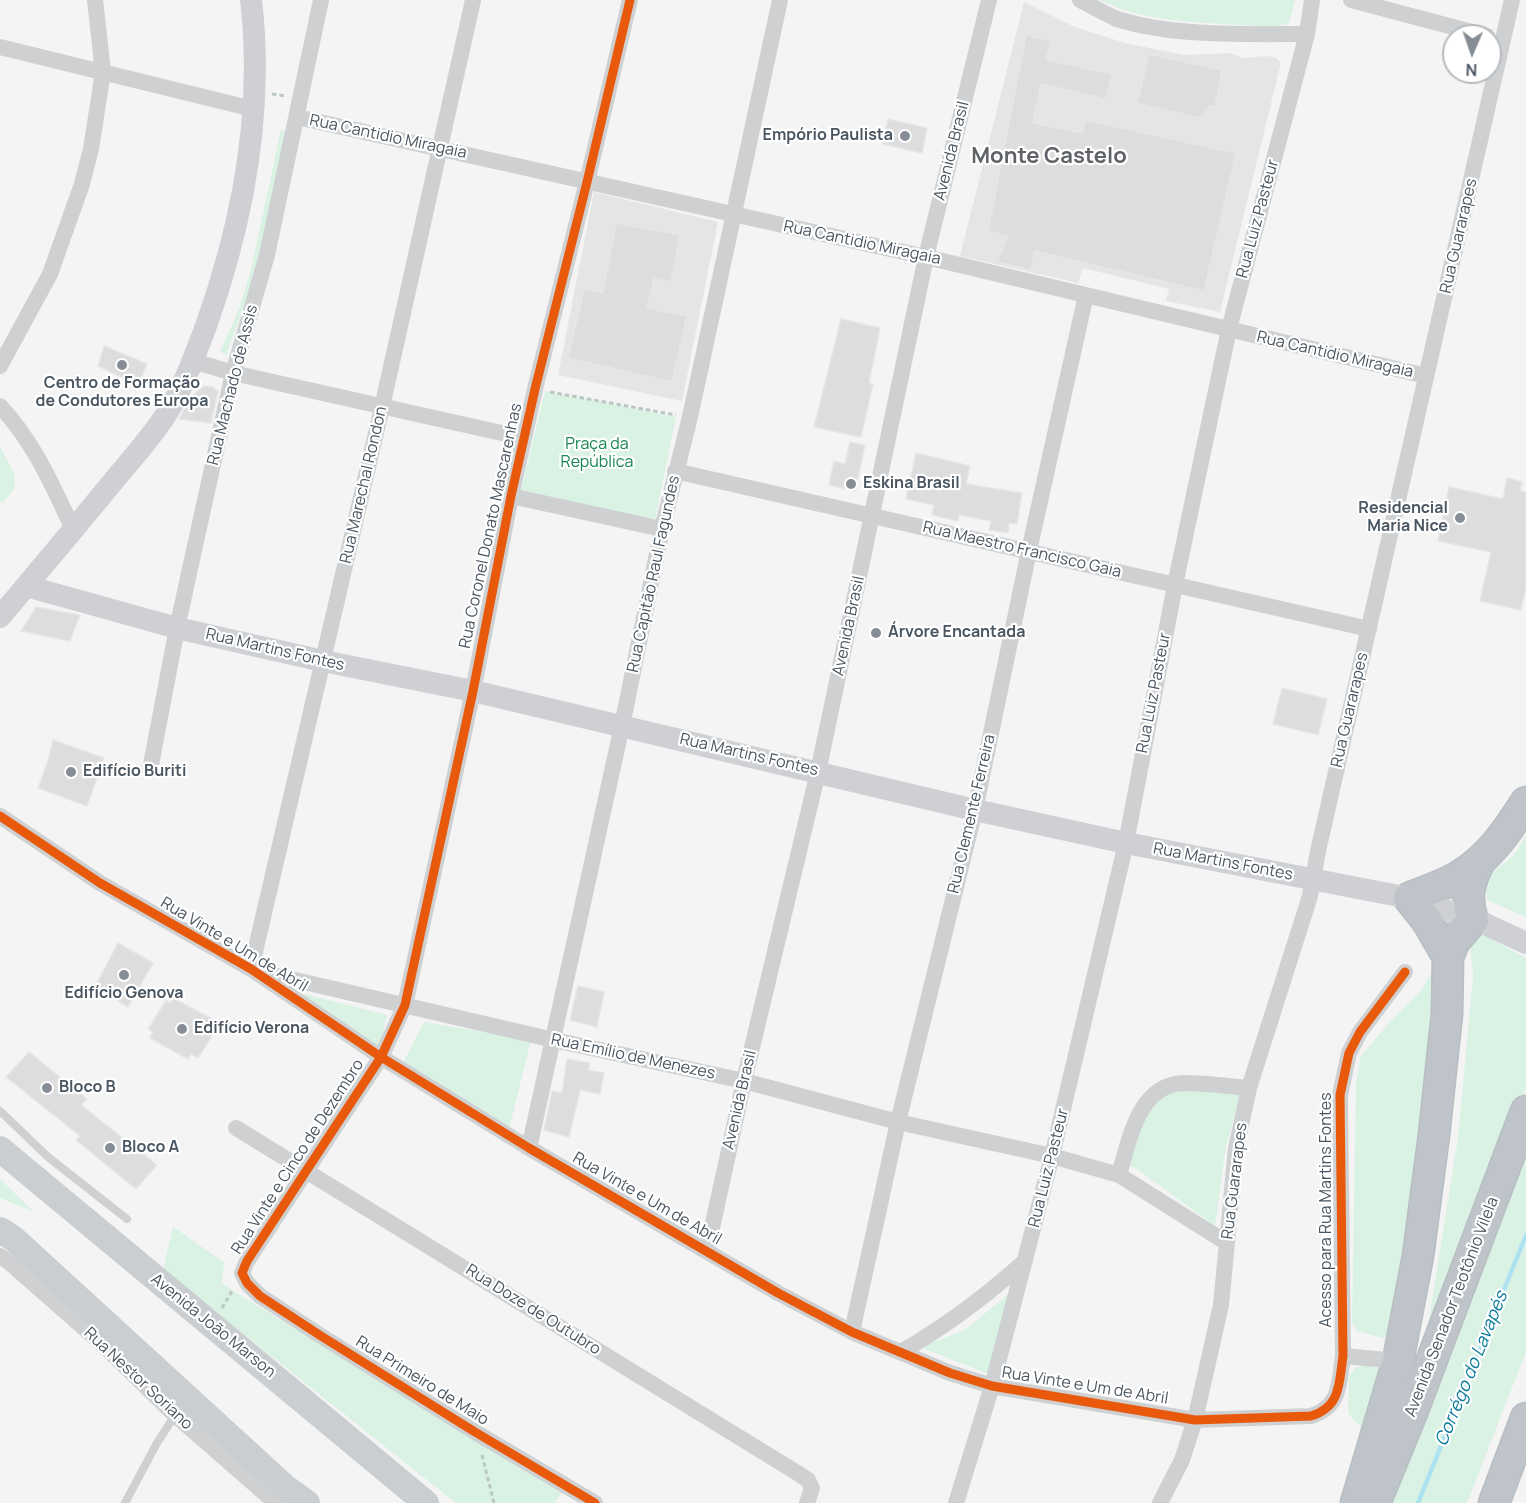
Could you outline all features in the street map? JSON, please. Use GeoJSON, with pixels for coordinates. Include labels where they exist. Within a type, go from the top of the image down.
{"type":"FeatureCollection","features":[{"type":"Feature","properties":{"kind":"highway"},"geometry":{"type":"LineString","coordinates":[[1448,957],[1427,921],[1408,898],[1459,877],[1479,863],[1498,844],[1526,802]]}},
{"type":"Feature","properties":{"kind":"highway"},"geometry":{"type":"LineString","coordinates":[[1356,1503],[1398,1361],[1418,1256],[1434,1135],[1447,1014],[1448,957],[1454,942],[1478,922],[1469,910],[1468,893],[1471,879],[1479,863]]}},
{"type":"Feature","properties":{"kind":"highway","name":"Avenida Senador Teotônio Vilela"},"geometry":{"type":"LineString","coordinates":[[1375,1503],[1526,1111]]}},
{"type":"Feature","properties":{"kind":"highway"},"geometry":{"type":"LineString","coordinates":[[1494,1503],[1526,1418]]}},
{"type":"Feature","properties":{"kind":"highway"},"geometry":{"type":"LineString","coordinates":[[1510,1503],[1526,1475]]}},
{"type":"Feature","properties":{"kind":"main road","name":"Avenida João Marson"},"geometry":{"type":"LineString","coordinates":[[0,1149],[426,1503]]}},
{"type":"Feature","properties":{"kind":"main road"},"geometry":{"type":"LineString","coordinates":[[0,1230],[14,1239],[285,1487],[307,1503]]}},
{"type":"Feature","properties":{"kind":"street"},"geometry":{"type":"LineString","coordinates":[[0,366],[50,274],[70,223],[91,149],[103,72],[95,0]]}},
{"type":"Feature","properties":{"kind":"street"},"geometry":{"type":"LineString","coordinates":[[0,617],[167,413],[193,361],[217,296],[230,252],[261,101],[255,62],[251,0]]}},
{"type":"Feature","properties":{"kind":"street","name":"Rua Machado de Assis"},"geometry":{"type":"LineString","coordinates":[[150,771],[177,628],[233,373],[267,255],[321,0]]}},
{"type":"Feature","properties":{"kind":"street","name":"Rua Marechal Rondon"},"geometry":{"type":"LineString","coordinates":[[251,969],[382,407],[473,0]]}},
{"type":"Feature","properties":{"kind":"street","name":"Rua Coronel Donato Mascarenhas"},"geometry":{"type":"LineString","coordinates":[[381,1057],[405,1005],[473,692],[511,496],[630,0]]}},
{"type":"Feature","properties":{"kind":"street","name":"Rua Capitão Raul Fagundes"},"geometry":{"type":"LineString","coordinates":[[529,1148],[622,726],[662,529],[690,417],[780,0]]}},
{"type":"Feature","properties":{"kind":"street","name":"Avenida Brasil"},"geometry":{"type":"LineString","coordinates":[[707,1251],[744,1081],[818,771],[926,256],[989,0]]}},
{"type":"Feature","properties":{"kind":"street"},"geometry":{"type":"LineString","coordinates":[[1080,0],[1116,18],[1161,28],[1244,34],[1307,34]]}},
{"type":"Feature","properties":{"kind":"street","name":"Rua Luiz Pasteur"},"geometry":{"type":"LineString","coordinates":[[956,1503],[992,1386],[1052,1156],[1126,843],[1175,585],[1229,329],[1307,34],[1312,0]]}},
{"type":"Feature","properties":{"kind":"street"},"geometry":{"type":"LineString","coordinates":[[1351,0],[1442,24]]}},
{"type":"Feature","properties":{"kind":"street","name":"Rua Guararapes"},"geometry":{"type":"LineString","coordinates":[[1501,24],[1512,0]]}},
{"type":"Feature","properties":{"kind":"street"},"geometry":{"type":"LineString","coordinates":[[0,46],[103,72],[261,101]]}},
{"type":"Feature","properties":{"kind":"street","name":"Rua Guararapes"},"geometry":{"type":"LineString","coordinates":[[1160,1503],[1182,1460],[1196,1420],[1221,1305],[1236,1148],[1249,1088],[1310,896],[1426,376],[1485,84]]}},
{"type":"Feature","properties":{"kind":"street","name":"Rua Cantidio Miragaia"},"geometry":{"type":"LineString","coordinates":[[297,117],[926,256],[1426,376]]}},
{"type":"Feature","properties":{"kind":"street","name":"Rua Clemente Ferreira"},"geometry":{"type":"LineString","coordinates":[[852,1332],[898,1122],[975,810],[1086,295]]}},
{"type":"Feature","properties":{"kind":"street"},"geometry":{"type":"LineString","coordinates":[[193,361],[233,373],[524,438]]}},
{"type":"Feature","properties":{"kind":"street"},"geometry":{"type":"LineString","coordinates":[[0,406],[20,428],[34,449],[73,529]]}},
{"type":"Feature","properties":{"kind":"street","name":"Rua Maestro Francisco Gaia"},"geometry":{"type":"LineString","coordinates":[[675,471],[1369,629]]}},
{"type":"Feature","properties":{"kind":"street"},"geometry":{"type":"LineString","coordinates":[[511,496],[662,529]]}},
{"type":"Feature","properties":{"kind":"street","name":"Rua Martins Fontes"},"geometry":{"type":"LineString","coordinates":[[26,586],[177,628],[473,692],[818,771],[975,810],[1126,843],[1408,898],[1478,922],[1526,943]]}},
{"type":"Feature","properties":{"kind":"street","name":"Rua Vinte e Um de Abril"},"geometry":{"type":"LineString","coordinates":[[0,816],[100,883],[251,969],[381,1057],[529,1148],[778,1293],[852,1332],[950,1373],[992,1386],[1196,1420],[1311,1416],[1327,1409],[1337,1393]]}},
{"type":"Feature","properties":{"kind":"street","name":"Rua Emílio de Menezes"},"geometry":{"type":"LineString","coordinates":[[251,969],[554,1041],[744,1081],[898,1122],[1052,1156],[1119,1175],[1227,1243]]}},
{"type":"Feature","properties":{"kind":"street","name":"Acesso para Rua Martins Fontes"},"geometry":{"type":"LineString","coordinates":[[1337,1393],[1343,1356],[1340,1095],[1349,1053],[1360,1032],[1405,972]]}},
{"type":"Feature","properties":{"kind":"street","name":"Rua Vinte e Cinco de Dezembro"},"geometry":{"type":"LineString","coordinates":[[242,1273],[247,1261],[381,1057]]}},
{"type":"Feature","properties":{"kind":"street"},"geometry":{"type":"LineString","coordinates":[[1119,1175],[1131,1133],[1149,1098],[1161,1090],[1182,1083],[1249,1088]]}},
{"type":"Feature","properties":{"kind":"street","name":"Rua Doze de Outubro"},"geometry":{"type":"LineString","coordinates":[[236,1128],[799,1474],[808,1480],[812,1488],[807,1503]]}},
{"type":"Feature","properties":{"kind":"street","name":"Rua Nestor Soriano"},"geometry":{"type":"LineString","coordinates":[[0,1256],[276,1503]]}},
{"type":"Feature","properties":{"kind":"street"},"geometry":{"type":"LineString","coordinates":[[901,1352],[957,1318],[1026,1260]]}},
{"type":"Feature","properties":{"kind":"street","name":"Rua Primeiro de Maio"},"geometry":{"type":"LineString","coordinates":[[242,1273],[247,1283],[260,1296],[475,1432],[595,1503]]}},
{"type":"Feature","properties":{"kind":"street"},"geometry":{"type":"LineString","coordinates":[[1343,1356],[1398,1361]]}},
{"type":"Feature","properties":{"kind":"lane"},"geometry":{"type":"LineString","coordinates":[[0,1111],[48,1157],[127,1219]]}},
{"type":"Feature","properties":{"kind":"lane"},"geometry":{"type":"LineString","coordinates":[[125,1503],[157,1443],[175,1415]]}},
{"type":"Feature","properties":{"kind":"path"},"geometry":{"type":"LineString","coordinates":[[261,101],[288,97]]}},
{"type":"Feature","properties":{"kind":"path"},"geometry":{"type":"LineString","coordinates":[[535,389],[690,417]]}},
{"type":"Feature","properties":{"kind":"path"},"geometry":{"type":"LineString","coordinates":[[213,1324],[242,1273]]}},
{"type":"Feature","properties":{"kind":"path"},"geometry":{"type":"LineString","coordinates":[[475,1432],[494,1503]]}},
{"type":"Feature","properties":{"kind":"shaded area"},"geometry":{"type":"Polygon","coordinates":[[[1024,2],[1075,27],[1125,43],[1184,55],[1231,53],[1242,58],[1267,56],[1276,58],[1281,63],[1220,312],[1166,301],[1169,289],[1083,268],[1078,283],[960,256],[1024,2]]]}},
{"type":"Feature","properties":{"kind":"shaded area"},"geometry":{"type":"Polygon","coordinates":[[[594,192],[718,222],[682,401],[558,375],[594,192]]]}},
{"type":"Feature","properties":{"kind":"green space"},"geometry":{"type":"Polygon","coordinates":[[[1100,0],[1295,0],[1289,23],[1273,27],[1163,19],[1120,8],[1100,0]]]}},
{"type":"Feature","properties":{"kind":"green space"},"geometry":{"type":"Polygon","coordinates":[[[281,129],[286,131],[255,275],[226,355],[220,352],[239,309],[251,270],[281,129]]]}},
{"type":"Feature","properties":{"kind":"green space","name":"Praça da República"},"geometry":{"type":"Polygon","coordinates":[[[545,391],[676,417],[655,520],[521,490],[545,391]]]}},
{"type":"Feature","properties":{"kind":"green space"},"geometry":{"type":"Polygon","coordinates":[[[0,447],[14,473],[15,488],[3,502],[0,502],[0,447]]]}},
{"type":"Feature","properties":{"kind":"green space"},"geometry":{"type":"Polygon","coordinates":[[[1526,835],[1526,917],[1487,900],[1487,889],[1491,875],[1516,852],[1526,835]]]}},
{"type":"Feature","properties":{"kind":"green space"},"geometry":{"type":"Polygon","coordinates":[[[1484,935],[1526,958],[1526,1089],[1414,1379],[1429,1319],[1458,1138],[1473,976],[1470,943],[1484,935]]]}},
{"type":"Feature","properties":{"kind":"green space"},"geometry":{"type":"Polygon","coordinates":[[[1441,957],[1439,1031],[1392,1333],[1383,1338],[1357,1331],[1352,1322],[1356,1083],[1361,1056],[1388,1024],[1421,991],[1441,957]]]}},
{"type":"Feature","properties":{"kind":"green space"},"geometry":{"type":"Polygon","coordinates":[[[293,991],[387,1015],[379,1050],[293,991]]]}},
{"type":"Feature","properties":{"kind":"green space"},"geometry":{"type":"Polygon","coordinates":[[[424,1022],[531,1040],[509,1129],[403,1063],[424,1022]]]}},
{"type":"Feature","properties":{"kind":"green space"},"geometry":{"type":"Polygon","coordinates":[[[1179,1086],[1241,1091],[1226,1146],[1215,1226],[1137,1169],[1128,1165],[1153,1098],[1179,1086]]]}},
{"type":"Feature","properties":{"kind":"green space"},"geometry":{"type":"Polygon","coordinates":[[[1526,1121],[1526,1352],[1467,1503],[1384,1503],[1526,1121]]]}},
{"type":"Feature","properties":{"kind":"green space"},"geometry":{"type":"Polygon","coordinates":[[[0,1179],[34,1212],[0,1198],[0,1179]]]}},
{"type":"Feature","properties":{"kind":"green space"},"geometry":{"type":"Polygon","coordinates":[[[173,1227],[224,1262],[222,1284],[562,1492],[555,1503],[456,1503],[163,1270],[173,1227]]]}},
{"type":"Feature","properties":{"kind":"green space"},"geometry":{"type":"Polygon","coordinates":[[[1011,1292],[991,1375],[920,1347],[965,1330],[1011,1292]]]}},
{"type":"Feature","properties":{"kind":"green space"},"geometry":{"type":"Polygon","coordinates":[[[1371,1365],[1382,1371],[1368,1435],[1348,1413],[1349,1376],[1356,1367],[1371,1365]]]}},
{"type":"Feature","properties":{"kind":"building"},"geometry":{"type":"Polygon","coordinates":[[[1026,35],[1051,41],[1046,60],[1112,74],[1106,99],[1041,84],[1033,123],[1082,133],[1085,120],[1236,153],[1204,291],[1035,251],[1030,270],[997,262],[1008,236],[988,231],[1026,35]]]}},
{"type":"Feature","properties":{"kind":"building"},"geometry":{"type":"Polygon","coordinates":[[[1149,54],[1222,70],[1215,107],[1210,106],[1199,118],[1137,103],[1149,54]]]}},
{"type":"Feature","properties":{"kind":"building","name":"Empório Paulista"},"geometry":{"type":"Polygon","coordinates":[[[888,119],[927,128],[922,153],[882,144],[888,119]]]}},
{"type":"Feature","properties":{"kind":"building"},"geometry":{"type":"Polygon","coordinates":[[[616,223],[680,235],[671,282],[654,279],[647,308],[687,316],[672,382],[568,358],[584,289],[603,293],[616,223]]]}},
{"type":"Feature","properties":{"kind":"building"},"geometry":{"type":"Polygon","coordinates":[[[841,319],[880,328],[869,383],[873,384],[861,437],[814,427],[841,319]]]}},
{"type":"Feature","properties":{"kind":"building","name":"Centro de Formação de Condutores Europa"},"geometry":{"type":"Polygon","coordinates":[[[104,346],[147,364],[138,385],[98,366],[104,346]]]}},
{"type":"Feature","properties":{"kind":"building"},"geometry":{"type":"Polygon","coordinates":[[[204,386],[218,391],[211,423],[179,419],[193,395],[204,386]]]}},
{"type":"Feature","properties":{"kind":"building"},"geometry":{"type":"Polygon","coordinates":[[[850,442],[865,445],[855,491],[829,485],[834,461],[845,464],[850,442]]]}},
{"type":"Feature","properties":{"kind":"building"},"geometry":{"type":"Polygon","coordinates":[[[916,453],[970,466],[966,484],[1022,493],[1017,524],[1009,523],[1008,533],[989,530],[991,521],[959,515],[958,521],[932,515],[934,505],[906,499],[916,453]]]}},
{"type":"Feature","properties":{"kind":"building"},"geometry":{"type":"Polygon","coordinates":[[[1507,478],[1522,482],[1520,491],[1526,492],[1526,587],[1521,610],[1480,601],[1491,552],[1438,541],[1449,487],[1503,499],[1507,478]]]}},
{"type":"Feature","properties":{"kind":"building"},"geometry":{"type":"Polygon","coordinates":[[[36,607],[80,615],[70,641],[21,631],[36,607]]]}},
{"type":"Feature","properties":{"kind":"building"},"geometry":{"type":"Polygon","coordinates":[[[1282,688],[1327,699],[1318,735],[1273,724],[1282,688]]]}},
{"type":"Feature","properties":{"kind":"building","name":"Edifício Buriti"},"geometry":{"type":"Polygon","coordinates":[[[53,740],[104,758],[87,806],[38,788],[53,740]]]}},
{"type":"Feature","properties":{"kind":"building","name":"Edifício Genova"},"geometry":{"type":"Polygon","coordinates":[[[118,943],[153,963],[128,1007],[95,987],[118,943]]]}},
{"type":"Feature","properties":{"kind":"building"},"geometry":{"type":"Polygon","coordinates":[[[578,986],[604,992],[597,1027],[570,1020],[578,986]]]}},
{"type":"Feature","properties":{"kind":"building","name":"Edifício Verona"},"geometry":{"type":"Polygon","coordinates":[[[173,998],[214,1020],[211,1024],[217,1028],[198,1058],[191,1054],[188,1059],[150,1038],[153,1032],[148,1029],[166,1001],[170,1003],[173,998]]]}},
{"type":"Feature","properties":{"kind":"building"},"geometry":{"type":"Polygon","coordinates":[[[29,1052],[87,1099],[81,1105],[157,1165],[136,1189],[76,1140],[80,1136],[6,1077],[29,1052]]]}},
{"type":"Feature","properties":{"kind":"building"},"geometry":{"type":"Polygon","coordinates":[[[567,1059],[590,1063],[588,1070],[604,1073],[600,1094],[580,1090],[569,1137],[544,1130],[552,1091],[562,1093],[567,1059]]]}},
{"type":"Feature","properties":{"kind":"waterway","name":"Corrégo do Lavapés"},"geometry":{"type":"LineString","coordinates":[[1418,1503],[1526,1235]]}},
{"type":"Feature","properties":{"kind":"cycle path"},"geometry":{"type":"LineString","coordinates":[[595,1503],[475,1432],[321,1336],[260,1296],[247,1283],[242,1273],[247,1261],[381,1057],[405,1005],[473,691],[511,496],[630,0]]}},
{"type":"Feature","properties":{"kind":"cycle path"},"geometry":{"type":"LineString","coordinates":[[0,816],[100,883],[251,969],[381,1057],[529,1148],[778,1293],[852,1332],[950,1373],[992,1386],[1195,1420],[1311,1416],[1328,1407],[1337,1393],[1343,1356],[1340,1095],[1349,1053],[1360,1032],[1405,972]]}},
{"type":"Feature","properties":{"kind":"place","name":"Empório Paulista"},"geometry":{"type":"Point","coordinates":[905,136]}},
{"type":"Feature","properties":{"kind":"place","name":"Centro de Formação de Condutores Europa"},"geometry":{"type":"Point","coordinates":[122,365]}},
{"type":"Feature","properties":{"kind":"place","name":"Eskina Brasil"},"geometry":{"type":"Point","coordinates":[851,484]}},
{"type":"Feature","properties":{"kind":"place","name":"Residencial Maria Nice"},"geometry":{"type":"Point","coordinates":[1460,518]}},
{"type":"Feature","properties":{"kind":"place","name":"Árvore Encantada"},"geometry":{"type":"Point","coordinates":[876,633]}},
{"type":"Feature","properties":{"kind":"place","name":"Edifício Buriti"},"geometry":{"type":"Point","coordinates":[71,772]}},
{"type":"Feature","properties":{"kind":"place","name":"Edifício Genova"},"geometry":{"type":"Point","coordinates":[124,975]}},
{"type":"Feature","properties":{"kind":"place","name":"Edifício Verona"},"geometry":{"type":"Point","coordinates":[182,1029]}},
{"type":"Feature","properties":{"kind":"place","name":"Bloco B"},"geometry":{"type":"Point","coordinates":[47,1088]}},
{"type":"Feature","properties":{"kind":"place","name":"Bloco A"},"geometry":{"type":"Point","coordinates":[110,1148]}},
{"type":"Feature","properties":{"kind":"district","name":"Monte Castelo"},"geometry":{"type":"Point","coordinates":[1049,157]}}]}
